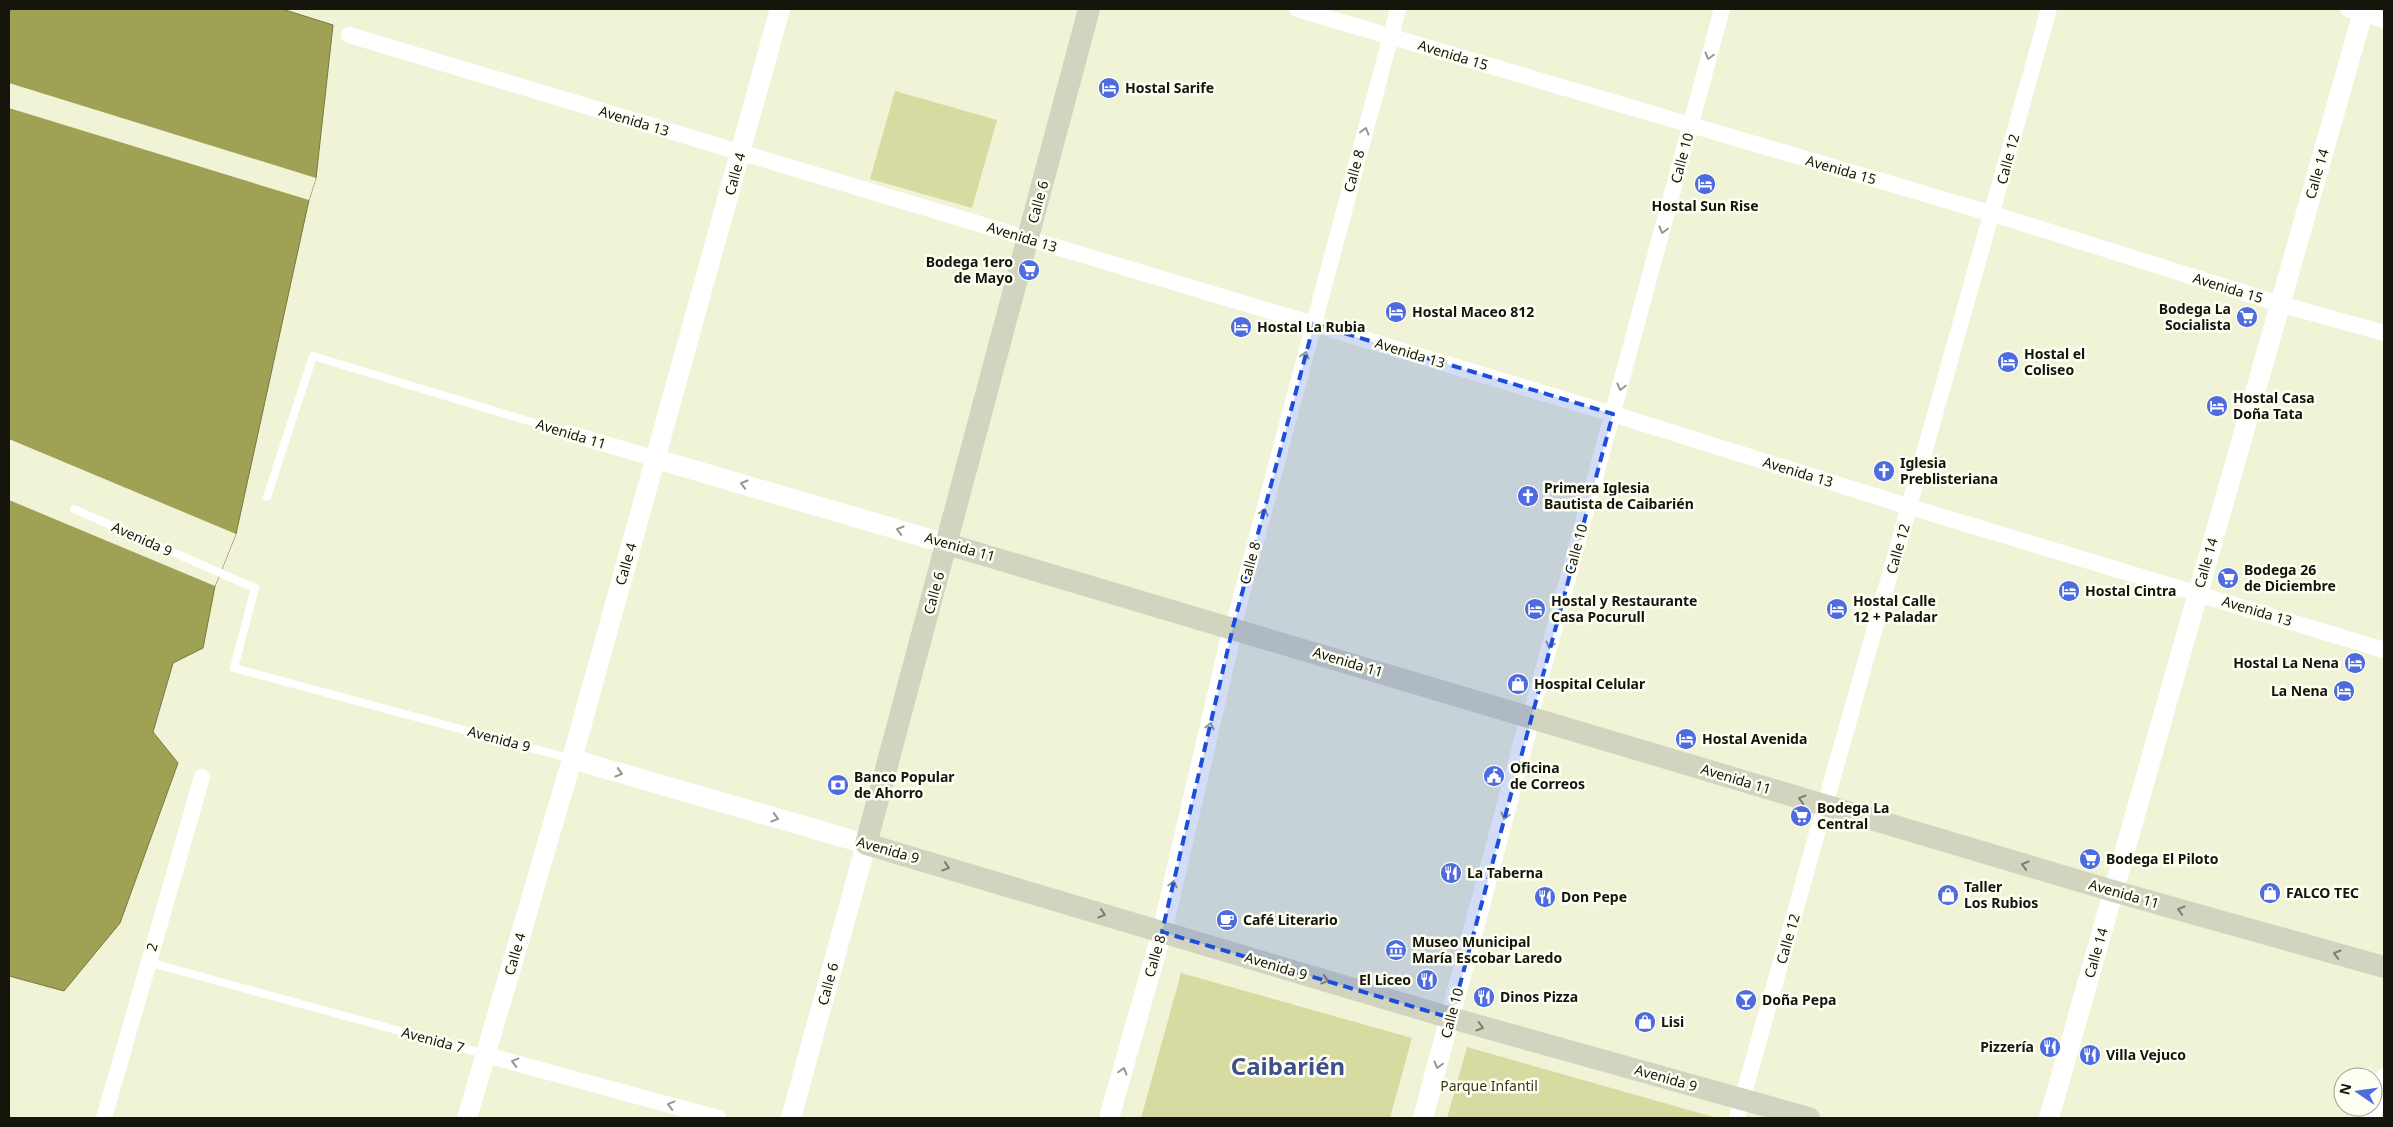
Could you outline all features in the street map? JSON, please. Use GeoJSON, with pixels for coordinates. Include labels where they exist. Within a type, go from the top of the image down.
{"type":"FeatureCollection","features":[{"type":"Feature","properties":{"kind":"main road","name":"Calle 6"},"geometry":{"type":"LineString","coordinates":[[866,844],[1089,9]]}},
{"type":"Feature","properties":{"kind":"main road","name":"Avenida 11"},"geometry":{"type":"LineString","coordinates":[[947,544],[1233,627],[1530,718],[2113,891],[2384,967]]}},
{"type":"Feature","properties":{"kind":"main road","name":"Avenida 9"},"geometry":{"type":"LineString","coordinates":[[866,844],[1451,1018],[1740,1109],[1809,1118]]}},
{"type":"Feature","properties":{"kind":"street","name":"Calle 4"},"geometry":{"type":"LineString","coordinates":[[468,1118],[572,759],[780,9]]}},
{"type":"Feature","properties":{"kind":"street","name":"Avenida 15"},"geometry":{"type":"LineString","coordinates":[[1297,9],[1993,214],[2280,304],[2384,333]]}},
{"type":"Feature","properties":{"kind":"street","name":"Calle 8"},"geometry":{"type":"LineString","coordinates":[[1109,1118],[1162,932],[1233,627],[1398,9]]}},
{"type":"Feature","properties":{"kind":"street","name":"Calle 10"},"geometry":{"type":"LineString","coordinates":[[1423,1118],[1722,9]]}},
{"type":"Feature","properties":{"kind":"street","name":"Calle 12"},"geometry":{"type":"LineString","coordinates":[[1740,1109],[1993,214],[2049,9]]}},
{"type":"Feature","properties":{"kind":"street"},"geometry":{"type":"LineString","coordinates":[[2358,10],[2384,20]]}},
{"type":"Feature","properties":{"kind":"street","name":"Calle 14"},"geometry":{"type":"LineString","coordinates":[[2049,1118],[2280,304],[2358,10]]}},
{"type":"Feature","properties":{"kind":"street","name":"Avenida 13"},"geometry":{"type":"LineString","coordinates":[[349,36],[1613,414],[1910,507],[2384,650]]}},
{"type":"Feature","properties":{"kind":"street","name":"Avenida 11"},"geometry":{"type":"LineString","coordinates":[[568,433],[947,544]]}},
{"type":"Feature","properties":{"kind":"street","name":"Avenida 9"},"geometry":{"type":"LineString","coordinates":[[572,759],[866,844]]}},
{"type":"Feature","properties":{"kind":"street","name":"2"},"geometry":{"type":"LineString","coordinates":[[104,1118],[202,777]]}},
{"type":"Feature","properties":{"kind":"street","name":"Calle 6"},"geometry":{"type":"LineString","coordinates":[[792,1118],[866,844]]}},
{"type":"Feature","properties":{"kind":"street","name":"Avenida 7"},"geometry":{"type":"LineString","coordinates":[[486,1054],[718,1118]]}},
{"type":"Feature","properties":{"kind":"street"},"geometry":{"type":"LineString","coordinates":[[2372,1118],[2384,1076]]}},
{"type":"Feature","properties":{"kind":"lane","name":"Avenida 11"},"geometry":{"type":"LineString","coordinates":[[267,497],[313,356],[568,433]]}},
{"type":"Feature","properties":{"kind":"lane","name":"Avenida 9"},"geometry":{"type":"LineString","coordinates":[[74,509],[256,588],[234,668],[572,759]]}},
{"type":"Feature","properties":{"kind":"lane","name":"Avenida 7"},"geometry":{"type":"LineString","coordinates":[[148,962],[486,1054]]}},
{"type":"Feature","properties":{"kind":"highlighted area"},"geometry":{"type":"Polygon","coordinates":[[[1314,324],[1613,414],[1451,1018],[1162,932],[1233,627],[1314,324]]]}},
{"type":"Feature","properties":{"kind":"green space"},"geometry":{"type":"Polygon","coordinates":[[[895,91],[997,120],[972,208],[870,179],[895,91]]]}},
{"type":"Feature","properties":{"kind":"green space"},"geometry":{"type":"Polygon","coordinates":[[[1181,973],[1412,1038],[1390,1118],[1141,1118],[1181,973]]]}},
{"type":"Feature","properties":{"kind":"green space","name":"Parque Infantil"},"geometry":{"type":"Polygon","coordinates":[[[1467,1047],[1717,1118],[1447,1118],[1467,1047]]]}},
{"type":"Feature","properties":{"kind":"shaded area"},"geometry":{"type":"Polygon","coordinates":[[[9,9],[282,9],[333,25],[316,178],[309,200],[236,534],[215,586],[203,648],[173,663],[153,732],[178,763],[120,923],[64,991],[9,976],[9,9]]]}},
{"type":"Feature","properties":{"kind":"pier"},"geometry":{"type":"Polygon","coordinates":[[[9,83],[316,178],[309,200],[9,108],[9,83]]]}},
{"type":"Feature","properties":{"kind":"pier"},"geometry":{"type":"Polygon","coordinates":[[[9,439],[236,534],[215,586],[9,500],[9,439]]]}},
{"type":"Feature","properties":{"kind":"place","name":"Hostal Sarife"},"geometry":{"type":"Point","coordinates":[1109,88]}},
{"type":"Feature","properties":{"kind":"place","name":"Hostal Sun Rise"},"geometry":{"type":"Point","coordinates":[1705,184]}},
{"type":"Feature","properties":{"kind":"place","name":"Bodega 1ero de Mayo"},"geometry":{"type":"Point","coordinates":[1029,270]}},
{"type":"Feature","properties":{"kind":"place","name":"Hostal Maceo 812"},"geometry":{"type":"Point","coordinates":[1396,312]}},
{"type":"Feature","properties":{"kind":"place","name":"Bodega La Socialista"},"geometry":{"type":"Point","coordinates":[2247,317]}},
{"type":"Feature","properties":{"kind":"place","name":"Hostal La Rubia"},"geometry":{"type":"Point","coordinates":[1241,327]}},
{"type":"Feature","properties":{"kind":"place","name":"Hostal el Coliseo"},"geometry":{"type":"Point","coordinates":[2008,362]}},
{"type":"Feature","properties":{"kind":"place","name":"Hostal Casa Doña Tata"},"geometry":{"type":"Point","coordinates":[2217,406]}},
{"type":"Feature","properties":{"kind":"place","name":"Iglesia Preblisteriana"},"geometry":{"type":"Point","coordinates":[1884,471]}},
{"type":"Feature","properties":{"kind":"place","name":"Primera Iglesia Bautista de Caibarién"},"geometry":{"type":"Point","coordinates":[1528,496]}},
{"type":"Feature","properties":{"kind":"place","name":"Bodega 26 de Diciembre"},"geometry":{"type":"Point","coordinates":[2228,578]}},
{"type":"Feature","properties":{"kind":"place","name":"Hostal Cintra"},"geometry":{"type":"Point","coordinates":[2069,591]}},
{"type":"Feature","properties":{"kind":"place","name":"Hostal y Restaurante Casa Pocurull"},"geometry":{"type":"Point","coordinates":[1535,609]}},
{"type":"Feature","properties":{"kind":"place","name":"Hostal Calle 12 + Paladar"},"geometry":{"type":"Point","coordinates":[1837,609]}},
{"type":"Feature","properties":{"kind":"place","name":"Hostal La Nena"},"geometry":{"type":"Point","coordinates":[2355,663]}},
{"type":"Feature","properties":{"kind":"place","name":"Hospital Celular"},"geometry":{"type":"Point","coordinates":[1518,684]}},
{"type":"Feature","properties":{"kind":"place","name":"La Nena"},"geometry":{"type":"Point","coordinates":[2344,691]}},
{"type":"Feature","properties":{"kind":"place","name":"Hostal Avenida"},"geometry":{"type":"Point","coordinates":[1686,739]}},
{"type":"Feature","properties":{"kind":"place","name":"Oficina de Correos"},"geometry":{"type":"Point","coordinates":[1494,776]}},
{"type":"Feature","properties":{"kind":"place","name":"Banco Popular de Ahorro"},"geometry":{"type":"Point","coordinates":[838,785]}},
{"type":"Feature","properties":{"kind":"place","name":"Bodega La Central"},"geometry":{"type":"Point","coordinates":[1801,816]}},
{"type":"Feature","properties":{"kind":"place","name":"Bodega El Piloto"},"geometry":{"type":"Point","coordinates":[2090,859]}},
{"type":"Feature","properties":{"kind":"place","name":"La Taberna"},"geometry":{"type":"Point","coordinates":[1451,873]}},
{"type":"Feature","properties":{"kind":"place","name":"FALCO TEC"},"geometry":{"type":"Point","coordinates":[2270,893]}},
{"type":"Feature","properties":{"kind":"place","name":"Taller Los Rubios"},"geometry":{"type":"Point","coordinates":[1948,895]}},
{"type":"Feature","properties":{"kind":"place","name":"Don Pepe"},"geometry":{"type":"Point","coordinates":[1545,897]}},
{"type":"Feature","properties":{"kind":"place","name":"Café Literario"},"geometry":{"type":"Point","coordinates":[1227,920]}},
{"type":"Feature","properties":{"kind":"place","name":"Museo Municipal María Escobar Laredo"},"geometry":{"type":"Point","coordinates":[1396,950]}},
{"type":"Feature","properties":{"kind":"place","name":"El Liceo"},"geometry":{"type":"Point","coordinates":[1427,980]}},
{"type":"Feature","properties":{"kind":"place","name":"Dinos Pizza"},"geometry":{"type":"Point","coordinates":[1484,997]}},
{"type":"Feature","properties":{"kind":"place","name":"Doña Pepa"},"geometry":{"type":"Point","coordinates":[1746,1000]}},
{"type":"Feature","properties":{"kind":"place","name":"Lisi"},"geometry":{"type":"Point","coordinates":[1645,1022]}},
{"type":"Feature","properties":{"kind":"place","name":"Pizzería"},"geometry":{"type":"Point","coordinates":[2050,1047]}},
{"type":"Feature","properties":{"kind":"place","name":"Villa Vejuco"},"geometry":{"type":"Point","coordinates":[2090,1055]}},
{"type":"Feature","properties":{"kind":"district","name":"Caibarién"},"geometry":{"type":"Point","coordinates":[1288,1067]}}]}
